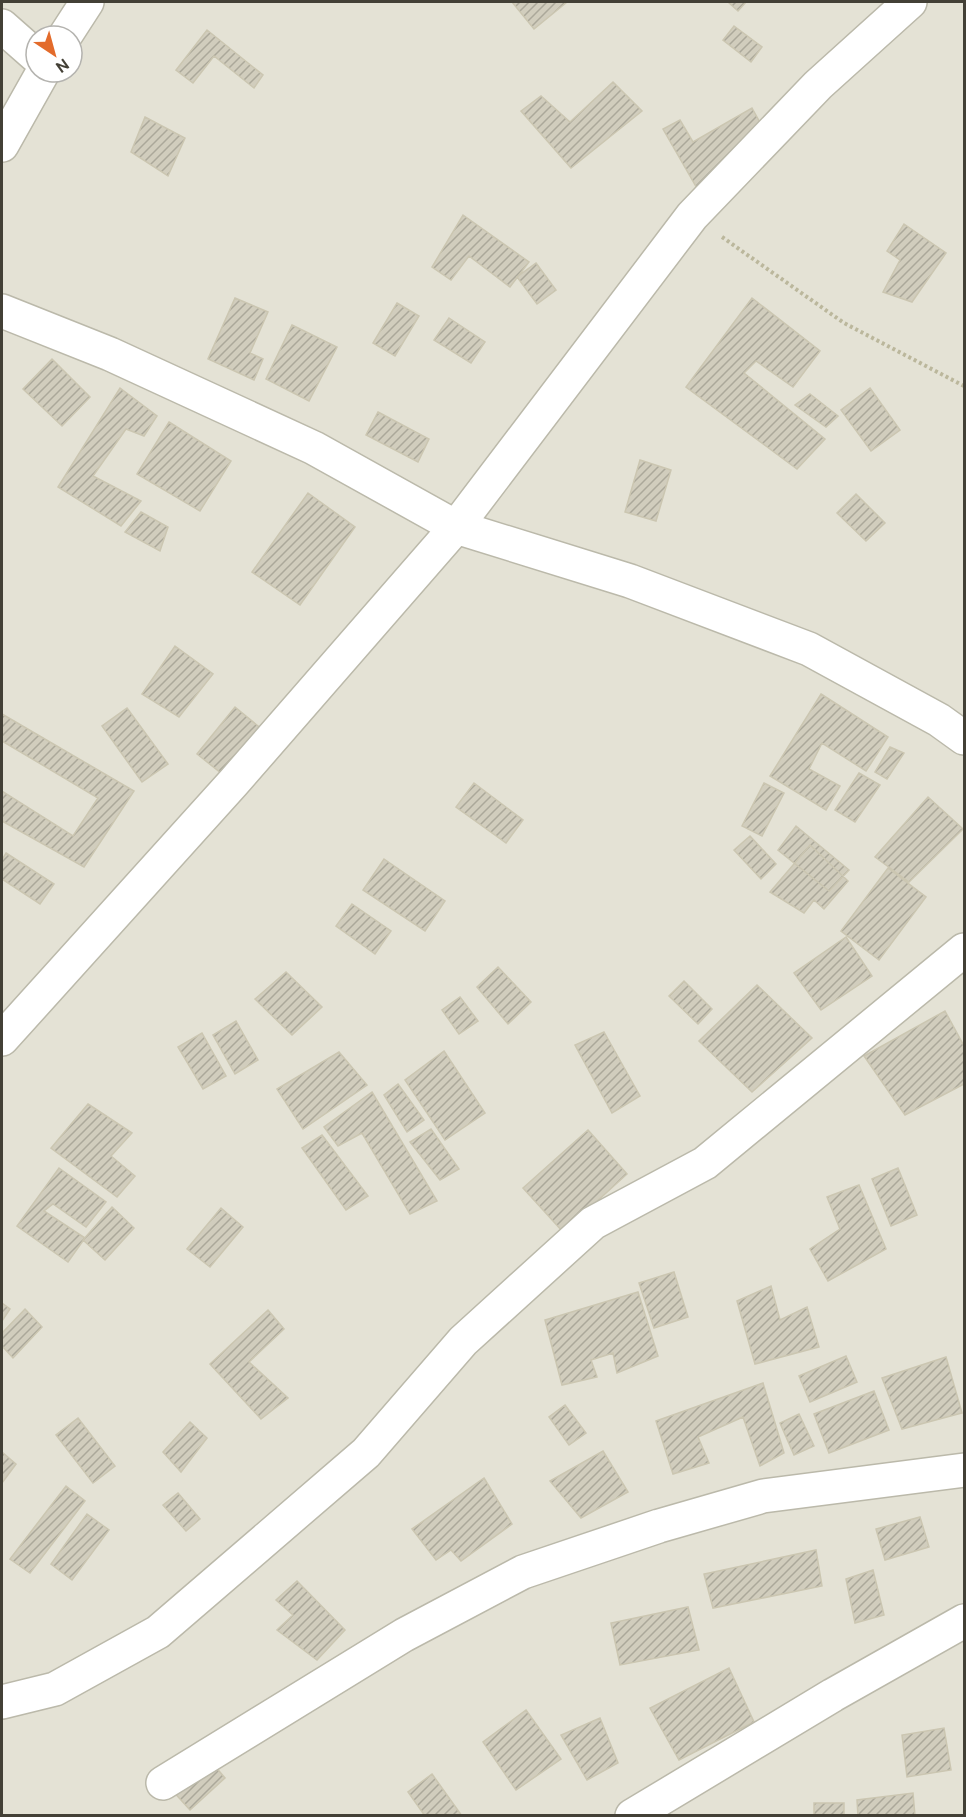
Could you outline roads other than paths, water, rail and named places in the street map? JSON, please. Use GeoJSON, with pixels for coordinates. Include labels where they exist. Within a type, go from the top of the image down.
{"type":"FeatureCollection","features":[{"type":"Feature","properties":{"kind":"street"},"geometry":{"type":"LineString","coordinates":[[73,24],[87,2]]}},
{"type":"Feature","properties":{"kind":"street"},"geometry":{"type":"LineString","coordinates":[[2,1039],[233,783],[456,527],[692,216],[818,85],[910,2]]}},
{"type":"Feature","properties":{"kind":"street"},"geometry":{"type":"LineString","coordinates":[[2,26],[24,45]]}},
{"type":"Feature","properties":{"kind":"street"},"geometry":{"type":"LineString","coordinates":[[2,146],[36,84]]}},
{"type":"Feature","properties":{"kind":"street"},"geometry":{"type":"LineString","coordinates":[[2,311],[110,354],[314,448],[456,527],[630,581],[810,649],[939,720],[964,738]]}},
{"type":"Feature","properties":{"kind":"street"},"geometry":{"type":"LineString","coordinates":[[2,1702],[55,1689],[158,1632],[366,1453],[463,1341],[592,1223],[705,1163],[964,950]]}},
{"type":"Feature","properties":{"kind":"street"},"geometry":{"type":"LineString","coordinates":[[163,1783],[404,1635],[523,1572],[659,1526],[763,1496],[964,1470]]}},
{"type":"Feature","properties":{"kind":"street"},"geometry":{"type":"LineString","coordinates":[[632,1815],[833,1695],[964,1621]]}}]}
